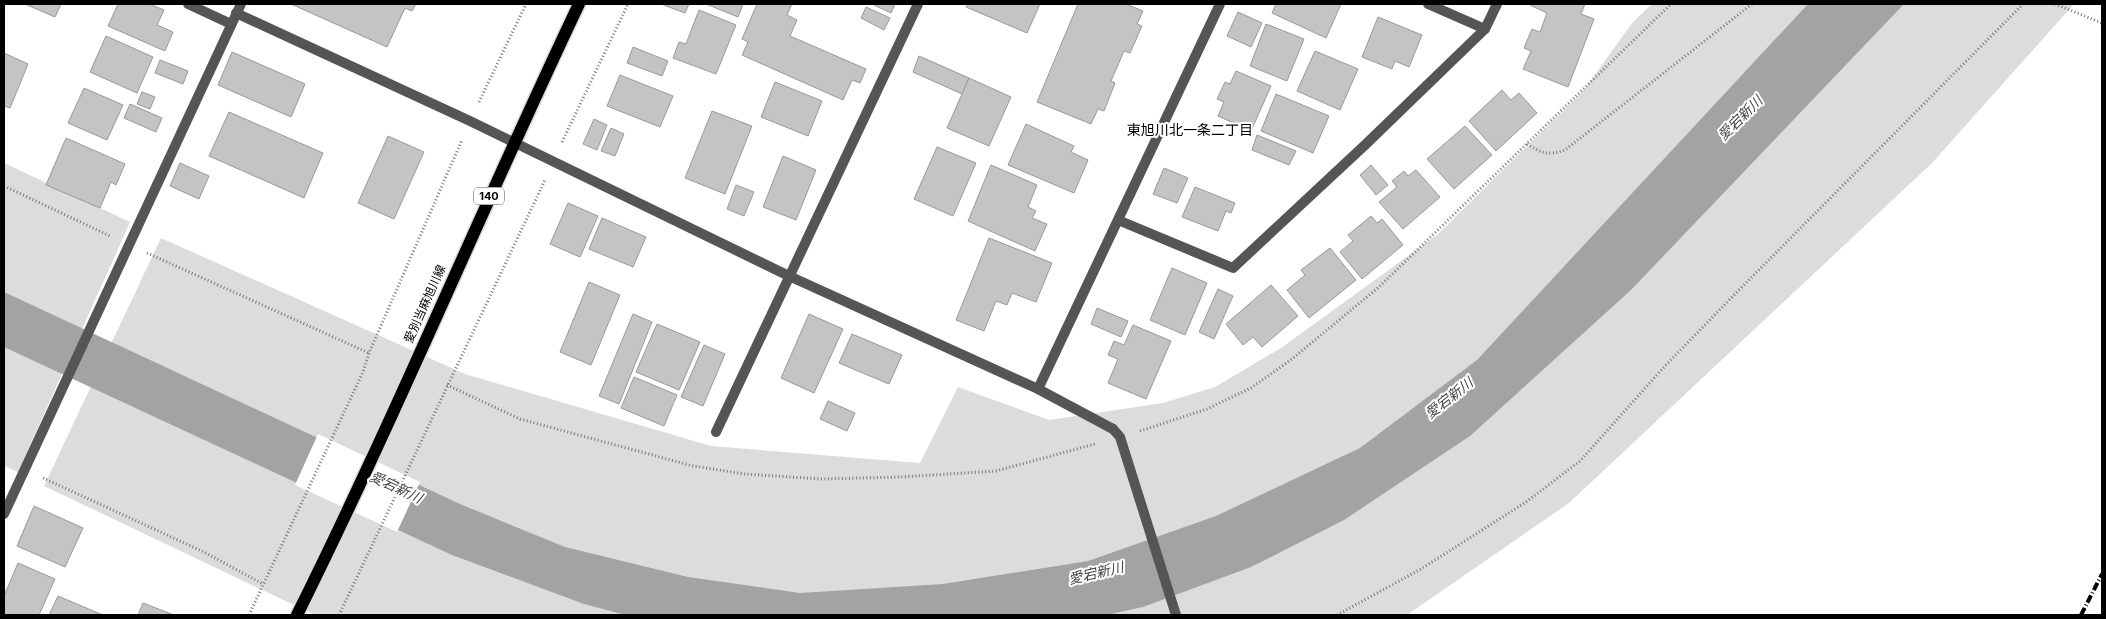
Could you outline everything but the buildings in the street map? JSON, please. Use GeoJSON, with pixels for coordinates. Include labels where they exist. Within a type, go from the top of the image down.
{"type":"FeatureCollection","features":[{"type":"Feature","properties":{"kind":"main road","name":"愛別当麻旭川線"},"geometry":{"type":"LineString","coordinates":[[298,615],[403,390],[514,141],[579,4]]}},
{"type":"Feature","properties":{"kind":"street"},"geometry":{"type":"LineString","coordinates":[[188,4],[231,24]]}},
{"type":"Feature","properties":{"kind":"street"},"geometry":{"type":"LineString","coordinates":[[716,432],[918,4]]}},
{"type":"Feature","properties":{"kind":"street"},"geometry":{"type":"LineString","coordinates":[[1038,389],[1220,4]]}},
{"type":"Feature","properties":{"kind":"street"},"geometry":{"type":"LineString","coordinates":[[1428,4],[1485,29]]}},
{"type":"Feature","properties":{"kind":"street"},"geometry":{"type":"LineString","coordinates":[[1118,220],[1233,268],[1366,145],[1485,29],[1497,4]]}},
{"type":"Feature","properties":{"kind":"street"},"geometry":{"type":"LineString","coordinates":[[4,514],[238,9],[514,141],[789,276],[1038,389],[1113,429],[1120,437],[1176,615]]}},
{"type":"Feature","properties":{"kind":"path"},"geometry":{"type":"LineString","coordinates":[[248,615],[363,372],[369,352],[470,121],[526,4]]}},
{"type":"Feature","properties":{"kind":"path"},"geometry":{"type":"LineString","coordinates":[[339,615],[628,4]]}},
{"type":"Feature","properties":{"kind":"path"},"geometry":{"type":"LineString","coordinates":[[447,385],[520,419],[693,466],[746,474],[860,478],[996,471],[1120,437],[1207,409],[1251,388],[1292,359],[1379,287],[1671,4]]}},
{"type":"Feature","properties":{"kind":"path"},"geometry":{"type":"LineString","coordinates":[[1527,144],[1542,154],[1552,155],[1565,150],[1752,4]]}},
{"type":"Feature","properties":{"kind":"path"},"geometry":{"type":"LineString","coordinates":[[1337,615],[1421,569],[1526,502],[1580,461],[1664,367],[2023,4]]}},
{"type":"Feature","properties":{"kind":"path"},"geometry":{"type":"LineString","coordinates":[[2055,4],[2102,23]]}},
{"type":"Feature","properties":{"kind":"path"},"geometry":{"type":"LineString","coordinates":[[4,186],[130,245],[369,352]]}},
{"type":"Feature","properties":{"kind":"path"},"geometry":{"type":"LineString","coordinates":[[25,470],[204,552],[264,584]]}},
{"type":"Feature","properties":{"kind":"shaded area"},"geometry":{"type":"Polygon","coordinates":[[[1652,4],[2074,4],[1932,163],[1569,503],[1407,615],[315,615],[44,486],[161,238],[465,374],[711,446],[920,463],[958,387],[1049,420],[1163,403],[1215,387],[1281,348],[1437,235],[1584,90],[1632,23],[1652,4]]]}},
{"type":"Feature","properties":{"kind":"shaded area"},"geometry":{"type":"Polygon","coordinates":[[[4,163],[130,222],[18,472],[4,466],[4,163]]]}},
{"type":"Feature","properties":{"kind":"water","name":"愛宕新川"},"geometry":{"type":"Polygon","coordinates":[[[1808,4],[1904,4],[1631,290],[1470,436],[1344,520],[1251,567],[1143,607],[1106,615],[626,615],[584,604],[452,555],[4,347],[4,292],[460,504],[565,547],[688,577],[800,593],[943,584],[1088,561],[1216,516],[1360,448],[1477,360],[1808,4]]]}},
{"type":"Feature","properties":{"kind":"pier"},"geometry":{"type":"Polygon","coordinates":[[[318,434],[420,482],[397,532],[295,485],[318,434]]]}},
{"type":"Feature","properties":{"kind":"railway"},"geometry":{"type":"LineString","coordinates":[[2081,615],[2102,574]]}},
{"type":"Feature","properties":{"kind":"district","name":"東旭川北一条二丁目"},"geometry":{"type":"Point","coordinates":[1190,130]}}]}
